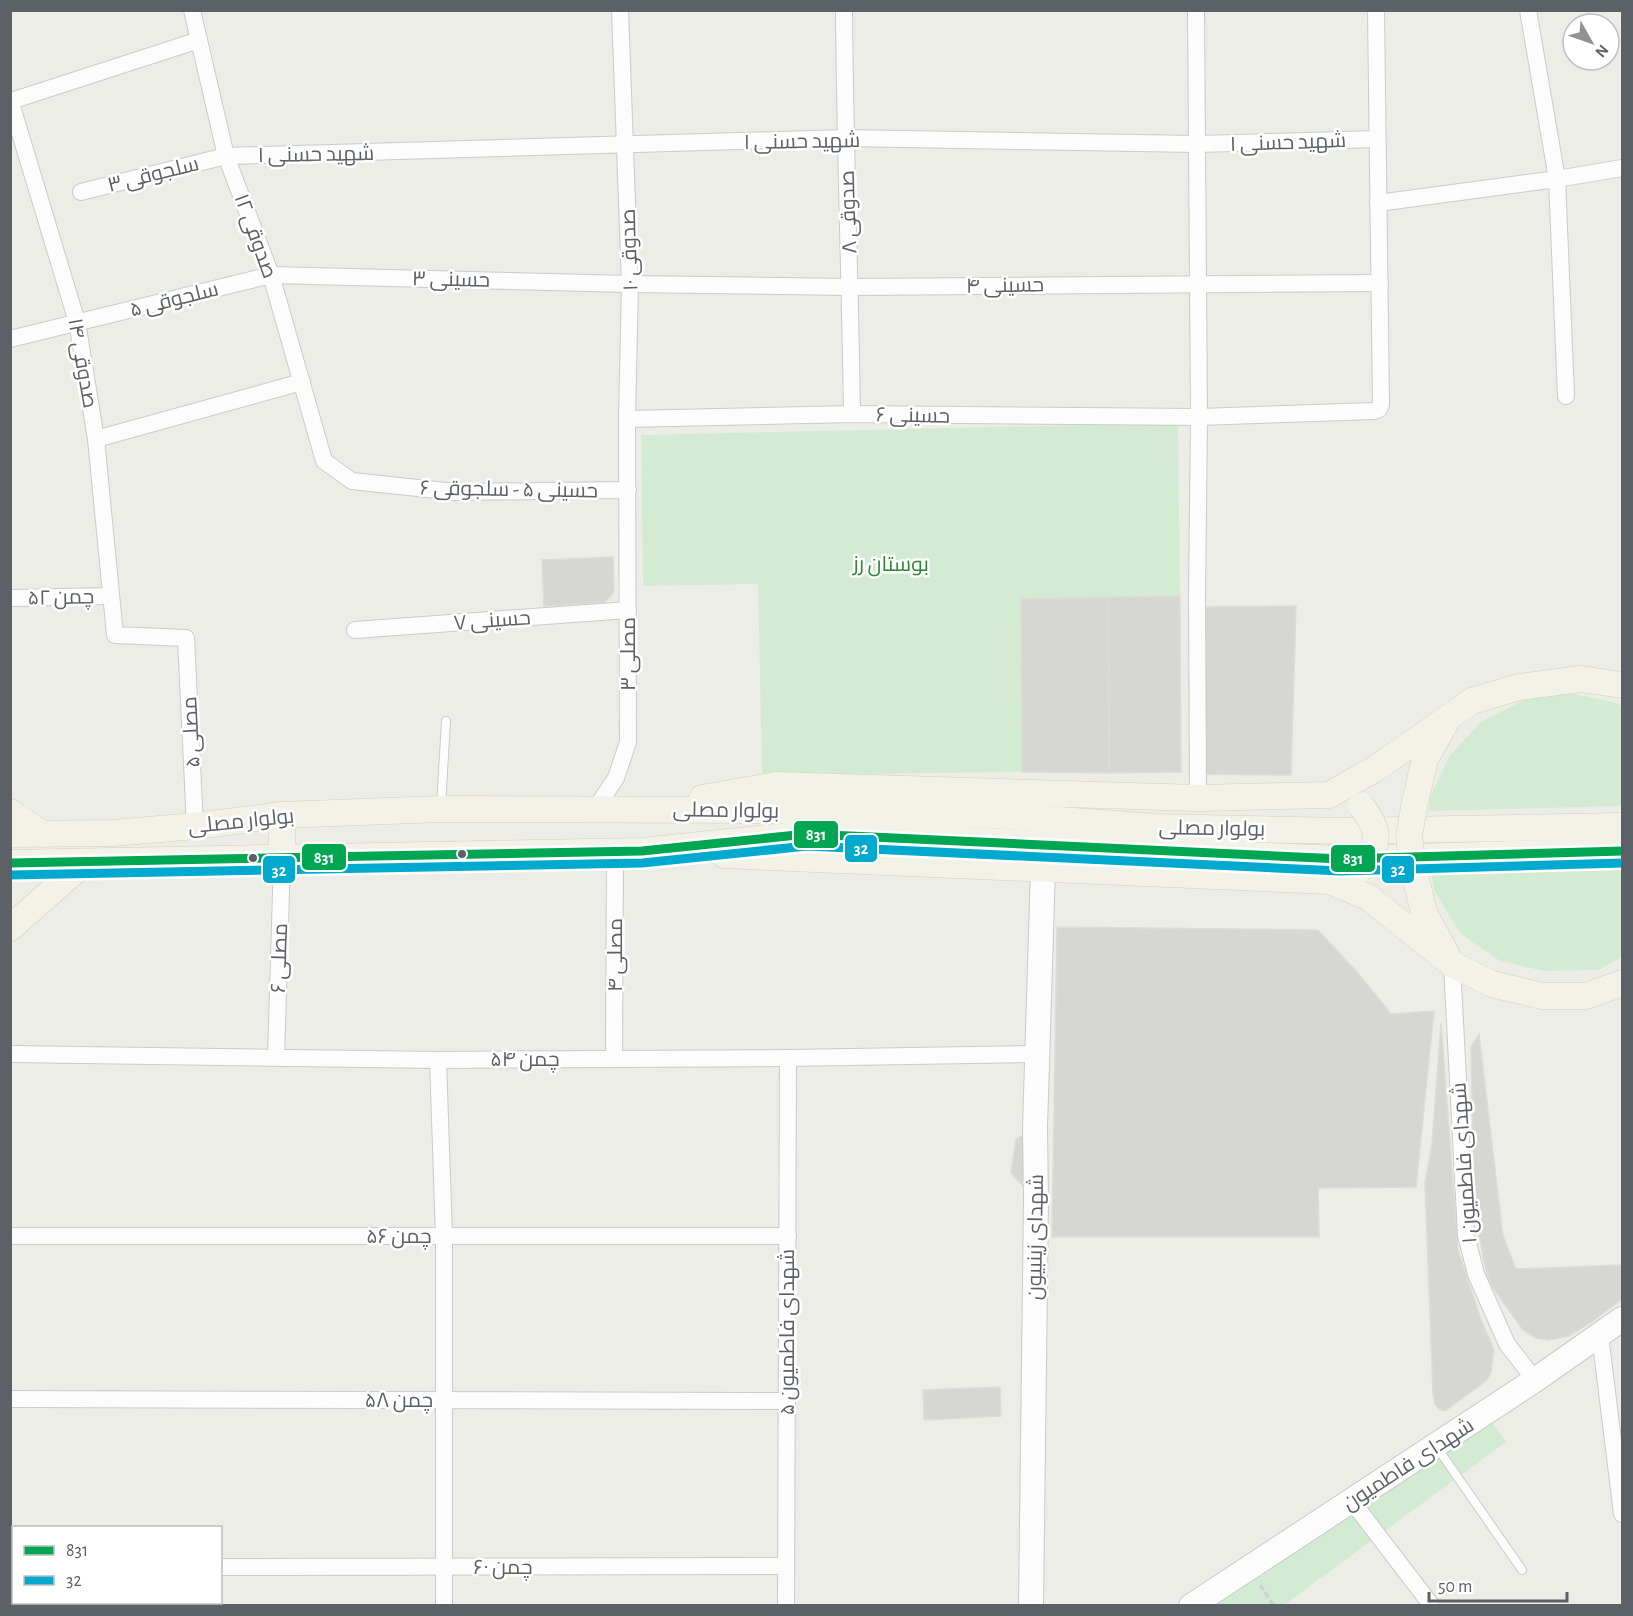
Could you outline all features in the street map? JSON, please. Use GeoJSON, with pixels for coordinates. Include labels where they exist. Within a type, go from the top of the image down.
{"type":"FeatureCollection","features":[{"type":"Feature","properties":{"kind":"main road"},"geometry":{"type":"LineString","coordinates":[[1329,795],[1375,769],[1472,701],[1519,687],[1581,679],[1623,685]]}},
{"type":"Feature","properties":{"kind":"main road"},"geometry":{"type":"LineString","coordinates":[[1449,718],[1425,759],[1414,802],[1409,836],[1413,866],[1424,913],[1452,964]]}},
{"type":"Feature","properties":{"kind":"main road"},"geometry":{"type":"LineString","coordinates":[[642,851],[804,860],[1329,880],[1359,870],[1372,856],[1377,838],[1373,820],[1361,806],[1329,795],[1198,798],[776,784],[643,809]]}},
{"type":"Feature","properties":{"kind":"main road","name":"بولوار مصلی"},"geometry":{"type":"LineString","coordinates":[[10,834],[113,832],[195,826],[282,815],[441,809],[643,809],[993,815],[1156,826],[1345,831],[1623,826]]}},
{"type":"Feature","properties":{"kind":"main road"},"geometry":{"type":"LineString","coordinates":[[10,812],[42,834]]}},
{"type":"Feature","properties":{"kind":"main road"},"geometry":{"type":"LineString","coordinates":[[282,815],[282,859]]}},
{"type":"Feature","properties":{"kind":"main road","name":"بولوار مصلی"},"geometry":{"type":"LineString","coordinates":[[10,863],[615,852],[807,834],[1342,859],[1623,851]]}},
{"type":"Feature","properties":{"kind":"main road"},"geometry":{"type":"LineString","coordinates":[[10,928],[85,862]]}},
{"type":"Feature","properties":{"kind":"main road"},"geometry":{"type":"LineString","coordinates":[[1329,880],[1368,897],[1452,964],[1492,984],[1542,996],[1586,996],[1623,983]]}},
{"type":"Feature","properties":{"kind":"street","name":"صدوقی ۱۲"},"geometry":{"type":"LineString","coordinates":[[192,10],[226,156],[271,275],[324,461]]}},
{"type":"Feature","properties":{"kind":"street","name":"صدوقی ۱۰"},"geometry":{"type":"LineString","coordinates":[[620,10],[630,284],[628,490]]}},
{"type":"Feature","properties":{"kind":"street","name":"صدوقی ۸"},"geometry":{"type":"LineString","coordinates":[[844,10],[852,414]]}},
{"type":"Feature","properties":{"kind":"street"},"geometry":{"type":"LineString","coordinates":[[1196,10],[1199,417],[1198,798]]}},
{"type":"Feature","properties":{"kind":"street"},"geometry":{"type":"LineString","coordinates":[[1376,10],[1380,283]]}},
{"type":"Feature","properties":{"kind":"street"},"geometry":{"type":"LineString","coordinates":[[1528,10],[1557,179],[1566,396]]}},
{"type":"Feature","properties":{"kind":"street"},"geometry":{"type":"LineString","coordinates":[[11,100],[199,40]]}},
{"type":"Feature","properties":{"kind":"street","name":"صدوقی ۱۴"},"geometry":{"type":"LineString","coordinates":[[11,100],[17,143],[77,322],[96,439],[115,635],[186,638]]}},
{"type":"Feature","properties":{"kind":"street","name":"شهید حسنی ۱"},"geometry":{"type":"LineString","coordinates":[[226,156],[845,138],[1197,144],[1377,139]]}},
{"type":"Feature","properties":{"kind":"street","name":"سلجوقی ۳"},"geometry":{"type":"LineString","coordinates":[[81,192],[226,156]]}},
{"type":"Feature","properties":{"kind":"street"},"geometry":{"type":"LineString","coordinates":[[1378,203],[1623,168]]}},
{"type":"Feature","properties":{"kind":"street","name":"سلجوقی ۵"},"geometry":{"type":"LineString","coordinates":[[10,339],[271,275]]}},
{"type":"Feature","properties":{"kind":"street","name":"حسینی ۳"},"geometry":{"type":"LineString","coordinates":[[271,275],[630,284]]}},
{"type":"Feature","properties":{"kind":"street","name":"حسینی ۴"},"geometry":{"type":"LineString","coordinates":[[630,284],[850,287],[1380,283]]}},
{"type":"Feature","properties":{"kind":"street","name":"حسینی ۶"},"geometry":{"type":"LineString","coordinates":[[627,419],[852,414],[1199,417],[1374,411],[1382,404],[1380,283]]}},
{"type":"Feature","properties":{"kind":"street"},"geometry":{"type":"LineString","coordinates":[[96,439],[302,382]]}},
{"type":"Feature","properties":{"kind":"street","name":"حسینی ۵ - سلجوقی ۶"},"geometry":{"type":"LineString","coordinates":[[324,461],[352,481],[455,492],[628,490]]}},
{"type":"Feature","properties":{"kind":"street","name":"مصلی ۳"},"geometry":{"type":"LineString","coordinates":[[595,809],[616,778],[628,741],[628,490]]}},
{"type":"Feature","properties":{"kind":"street","name":"چمن ۵۲"},"geometry":{"type":"LineString","coordinates":[[10,598],[111,596]]}},
{"type":"Feature","properties":{"kind":"street","name":"حسینی ۷"},"geometry":{"type":"LineString","coordinates":[[355,630],[628,610]]}},
{"type":"Feature","properties":{"kind":"street","name":"مصلی ۵"},"geometry":{"type":"LineString","coordinates":[[186,638],[195,826]]}},
{"type":"Feature","properties":{"kind":"street","name":"مصلی ۴"},"geometry":{"type":"LineString","coordinates":[[614,1059],[615,852]]}},
{"type":"Feature","properties":{"kind":"street","name":"مصلی ۶"},"geometry":{"type":"LineString","coordinates":[[276,1057],[282,859]]}},
{"type":"Feature","properties":{"kind":"street","name":"شهدای زینبیون"},"geometry":{"type":"LineString","coordinates":[[1031,1605],[1035,1128],[1043,868]]}},
{"type":"Feature","properties":{"kind":"street","name":"شهدای فاطمیون ۱"},"geometry":{"type":"LineString","coordinates":[[1452,964],[1466,1235],[1476,1274],[1507,1344],[1535,1380]]}},
{"type":"Feature","properties":{"kind":"street","name":"چمن ۵۴"},"geometry":{"type":"LineString","coordinates":[[12,1054],[438,1060],[1038,1054]]}},
{"type":"Feature","properties":{"kind":"street","name":"شهدای فاطمیون ۵"},"geometry":{"type":"LineString","coordinates":[[786,1605],[788,1058]]}},
{"type":"Feature","properties":{"kind":"street"},"geometry":{"type":"LineString","coordinates":[[438,1060],[444,1236],[444,1605]]}},
{"type":"Feature","properties":{"kind":"street","name":"چمن ۵۶"},"geometry":{"type":"LineString","coordinates":[[10,1236],[788,1236]]}},
{"type":"Feature","properties":{"kind":"street","name":"شهدای فاطمیون"},"geometry":{"type":"LineString","coordinates":[[1191,1605],[1535,1380],[1623,1318]]}},
{"type":"Feature","properties":{"kind":"street"},"geometry":{"type":"LineString","coordinates":[[1600,1335],[1623,1514]]}},
{"type":"Feature","properties":{"kind":"street","name":"چمن ۵۸"},"geometry":{"type":"LineString","coordinates":[[10,1399],[787,1401]]}},
{"type":"Feature","properties":{"kind":"street"},"geometry":{"type":"LineString","coordinates":[[1352,1500],[1432,1605]]}},
{"type":"Feature","properties":{"kind":"street","name":"چمن ۶۰"},"geometry":{"type":"LineString","coordinates":[[222,1567],[786,1566]]}},
{"type":"Feature","properties":{"kind":"lane"},"geometry":{"type":"LineString","coordinates":[[441,809],[446,721]]}},
{"type":"Feature","properties":{"kind":"lane"},"geometry":{"type":"LineString","coordinates":[[1435,1446],[1522,1570]]}},
{"type":"Feature","properties":{"kind":"green space","name":"بوستان رز"},"geometry":{"type":"Polygon","coordinates":[[[1178,423],[1180,596],[1021,599],[1022,772],[762,775],[758,584],[643,586],[641,435],[1178,423]]]}},
{"type":"Feature","properties":{"kind":"green space"},"geometry":{"type":"Polygon","coordinates":[[[1569,693],[1614,702],[1622,706],[1622,806],[1429,811],[1430,797],[1450,755],[1482,721],[1524,700],[1569,693]]]}},
{"type":"Feature","properties":{"kind":"green space"},"geometry":{"type":"Polygon","coordinates":[[[1622,869],[1622,957],[1598,970],[1544,971],[1500,961],[1460,933],[1434,890],[1431,872],[1622,869]]]}},
{"type":"Feature","properties":{"kind":"green space"},"geometry":{"type":"Polygon","coordinates":[[[1492,1422],[1506,1442],[1284,1605],[1212,1606],[1492,1422]]]}},
{"type":"Feature","properties":{"kind":"building"},"geometry":{"type":"Polygon","coordinates":[[[613,557],[614,592],[604,603],[544,606],[542,560],[613,557]]]}},
{"type":"Feature","properties":{"kind":"building"},"geometry":{"type":"Polygon","coordinates":[[[1180,596],[1181,772],[1109,773],[1108,597],[1180,596]]]}},
{"type":"Feature","properties":{"kind":"building"},"geometry":{"type":"Polygon","coordinates":[[[1108,597],[1109,773],[1022,772],[1021,599],[1108,597]]]}},
{"type":"Feature","properties":{"kind":"building"},"geometry":{"type":"Polygon","coordinates":[[[1296,606],[1291,775],[1198,774],[1199,607],[1296,606]]]}},
{"type":"Feature","properties":{"kind":"building"},"geometry":{"type":"Polygon","coordinates":[[[1057,927],[1318,930],[1357,972],[1391,1014],[1434,1011],[1416,1187],[1318,1188],[1319,1237],[1052,1237],[1057,927]]]}},
{"type":"Feature","properties":{"kind":"building"},"geometry":{"type":"Polygon","coordinates":[[[1441,1023],[1458,1250],[1481,1320],[1494,1350],[1491,1372],[1487,1380],[1445,1411],[1440,1410],[1435,1404],[1433,1394],[1425,1184],[1432,1143],[1441,1023]]]}},
{"type":"Feature","properties":{"kind":"building"},"geometry":{"type":"Polygon","coordinates":[[[1479,1034],[1503,1236],[1516,1269],[1622,1265],[1622,1299],[1569,1336],[1549,1340],[1536,1338],[1523,1330],[1491,1285],[1485,1267],[1474,1207],[1471,1047],[1479,1034]]]}},
{"type":"Feature","properties":{"kind":"building"},"geometry":{"type":"Polygon","coordinates":[[[1035,1128],[1036,1200],[1011,1173],[1016,1139],[1035,1128]]]}},
{"type":"Feature","properties":{"kind":"building"},"geometry":{"type":"Polygon","coordinates":[[[1000,1387],[1001,1416],[924,1420],[923,1390],[1000,1387]]]}},
{"type":"Feature","properties":{"kind":"transit line","name":"831"},"geometry":{"type":"LineString","coordinates":[[10,863],[642,851],[807,834],[1342,859],[1622,851]]}},
{"type":"Feature","properties":{"kind":"transit line","name":"32"},"geometry":{"type":"LineString","coordinates":[[10,875],[642,863],[807,846],[1341,871],[1622,863]]}}]}
